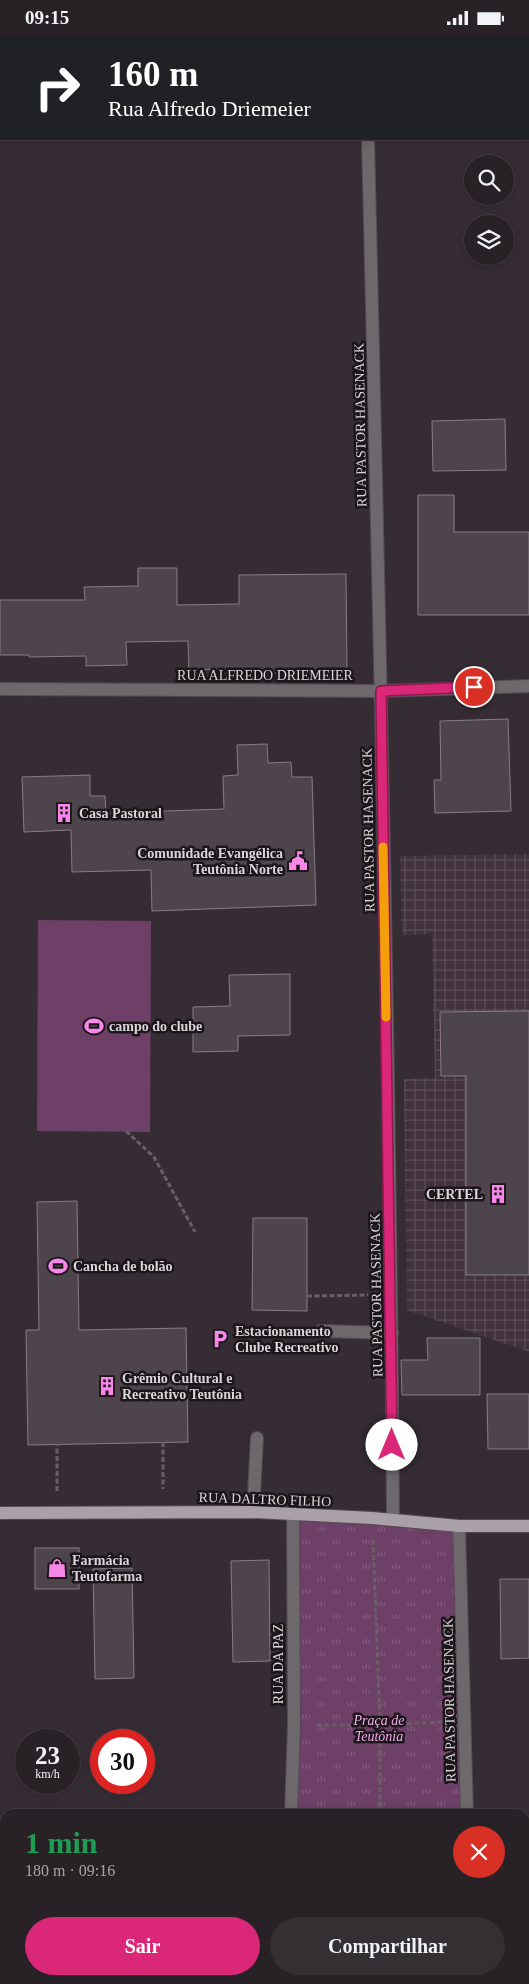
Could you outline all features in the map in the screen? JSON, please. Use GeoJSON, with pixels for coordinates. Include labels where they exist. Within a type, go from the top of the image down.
{"type":"FeatureCollection","features":[{"type":"Feature","properties":{"kind":"main road","name":"RUA DALTRO FILHO"},"geometry":{"type":"LineString","coordinates":[[0,1513],[253,1511],[372,1518],[459,1526],[529,1526]]}},
{"type":"Feature","properties":{"kind":"street","name":"RUA PASTOR HASENACK"},"geometry":{"type":"LineString","coordinates":[[368,140],[381,691],[392,1333],[393,1520]]}},
{"type":"Feature","properties":{"kind":"street","name":"RUA ALFREDO DRIEMEIER"},"geometry":{"type":"LineString","coordinates":[[0,689],[381,691],[529,685]]}},
{"type":"Feature","properties":{"kind":"street"},"geometry":{"type":"LineString","coordinates":[[321,1331],[392,1333]]}},
{"type":"Feature","properties":{"kind":"street"},"geometry":{"type":"LineString","coordinates":[[253,1511],[257,1438]]}},
{"type":"Feature","properties":{"kind":"street","name":"RUA DA PAZ"},"geometry":{"type":"LineString","coordinates":[[291,1809],[294,1725],[293,1514]]}},
{"type":"Feature","properties":{"kind":"street","name":"RUA PASTOR HASENACK"},"geometry":{"type":"LineString","coordinates":[[459,1526],[467,1809]]}},
{"type":"Feature","properties":{"kind":"path"},"geometry":{"type":"LineString","coordinates":[[126,1131],[154,1157],[195,1231]]}},
{"type":"Feature","properties":{"kind":"path"},"geometry":{"type":"LineString","coordinates":[[307,1296],[390,1295]]}},
{"type":"Feature","properties":{"kind":"path"},"geometry":{"type":"LineString","coordinates":[[163,1443],[163,1511]]}},
{"type":"Feature","properties":{"kind":"path"},"geometry":{"type":"LineString","coordinates":[[57,1513],[58,1444]]}},
{"type":"Feature","properties":{"kind":"path"},"geometry":{"type":"LineString","coordinates":[[372,1518],[380,1725],[380,1809]]}},
{"type":"Feature","properties":{"kind":"path"},"geometry":{"type":"LineString","coordinates":[[294,1725],[380,1725],[465,1721]]}},
{"type":"Feature","properties":{"kind":"shaded area","name":"CERTEL"},"geometry":{"type":"Polygon","coordinates":[[[529,854],[529,1352],[407,1310],[404,1079],[435,1078],[432,934],[402,935],[400,856],[529,854]]]}},
{"type":"Feature","properties":{"kind":"green space","name":"campo do clube"},"geometry":{"type":"Polygon","coordinates":[[[38,920],[151,921],[150,1132],[37,1131],[38,920]]]}},
{"type":"Feature","properties":{"kind":"green space","name":"Praça de Teutônia"},"geometry":{"type":"Polygon","coordinates":[[[293,1514],[459,1526],[467,1809],[291,1809],[293,1514]]]}},
{"type":"Feature","properties":{"kind":"building"},"geometry":{"type":"Polygon","coordinates":[[[505,419],[506,470],[433,471],[432,421],[505,419]]]}},
{"type":"Feature","properties":{"kind":"building"},"geometry":{"type":"Polygon","coordinates":[[[418,495],[454,495],[454,532],[529,532],[529,615],[418,615],[418,495]]]}},
{"type":"Feature","properties":{"kind":"building"},"geometry":{"type":"Polygon","coordinates":[[[138,568],[177,568],[177,605],[239,604],[239,575],[346,574],[347,672],[240,673],[240,669],[189,670],[188,641],[126,642],[127,665],[86,666],[86,656],[29,657],[29,655],[0,655],[0,600],[85,600],[84,587],[138,586],[138,568]]]}},
{"type":"Feature","properties":{"kind":"building"},"geometry":{"type":"Polygon","coordinates":[[[508,719],[511,811],[435,813],[434,780],[441,780],[440,721],[508,719]]]}},
{"type":"Feature","properties":{"kind":"building"},"geometry":{"type":"Polygon","coordinates":[[[267,744],[268,763],[291,762],[292,777],[312,777],[316,905],[152,911],[151,870],[72,872],[71,830],[24,832],[22,777],[90,775],[90,796],[105,796],[106,813],[224,809],[223,776],[238,775],[237,745],[267,744]]]}},
{"type":"Feature","properties":{"kind":"building"},"geometry":{"type":"Polygon","coordinates":[[[290,974],[290,1035],[238,1036],[238,1051],[193,1052],[193,1007],[230,1006],[229,975],[290,974]]]}},
{"type":"Feature","properties":{"kind":"building"},"geometry":{"type":"Polygon","coordinates":[[[529,1011],[529,1275],[466,1275],[466,1076],[441,1076],[440,1012],[529,1011]]]}},
{"type":"Feature","properties":{"kind":"building","name":"Grêmio Cultural e Recreativo Teutônia"},"geometry":{"type":"Polygon","coordinates":[[[77,1201],[79,1330],[186,1328],[188,1442],[28,1445],[26,1330],[39,1330],[37,1202],[77,1201]]]}},
{"type":"Feature","properties":{"kind":"building"},"geometry":{"type":"Polygon","coordinates":[[[253,1218],[307,1218],[307,1311],[252,1310],[253,1218]]]}},
{"type":"Feature","properties":{"kind":"building"},"geometry":{"type":"Polygon","coordinates":[[[427,1338],[480,1338],[480,1395],[402,1395],[401,1360],[428,1360],[427,1338]]]}},
{"type":"Feature","properties":{"kind":"building"},"geometry":{"type":"Polygon","coordinates":[[[487,1394],[529,1394],[529,1449],[488,1449],[487,1394]]]}},
{"type":"Feature","properties":{"kind":"building","name":"Farmácia Teutofarma"},"geometry":{"type":"Polygon","coordinates":[[[35,1548],[79,1548],[79,1589],[35,1589],[35,1548]]]}},
{"type":"Feature","properties":{"kind":"building"},"geometry":{"type":"Polygon","coordinates":[[[269,1560],[270,1661],[233,1662],[231,1561],[269,1560]]]}},
{"type":"Feature","properties":{"kind":"building"},"geometry":{"type":"Polygon","coordinates":[[[132,1568],[134,1678],[95,1679],[93,1569],[132,1568]]]}},
{"type":"Feature","properties":{"kind":"building"},"geometry":{"type":"Polygon","coordinates":[[[500,1579],[529,1579],[529,1658],[501,1659],[500,1579]]]}},
{"type":"Feature","properties":{"kind":"slow traffic"},"geometry":{"type":"LineString","coordinates":[[383,847],[386,1017]]}},
{"type":"Feature","properties":{"kind":"place","name":"Casa Pastoral"},"geometry":{"type":"Point","coordinates":[64,813]}},
{"type":"Feature","properties":{"kind":"place","name":"Comunidade Evangélica Teutônia Norte"},"geometry":{"type":"Point","coordinates":[298,861]}},
{"type":"Feature","properties":{"kind":"place","name":"campo do clube"},"geometry":{"type":"Point","coordinates":[94,1026]}},
{"type":"Feature","properties":{"kind":"place","name":"CERTEL"},"geometry":{"type":"Point","coordinates":[498,1194]}},
{"type":"Feature","properties":{"kind":"place","name":"Cancha de bolão"},"geometry":{"type":"Point","coordinates":[58,1266]}},
{"type":"Feature","properties":{"kind":"place","name":"Estacionamento Clube Recreativo"},"geometry":{"type":"Point","coordinates":[220,1339]}},
{"type":"Feature","properties":{"kind":"place","name":"Grêmio Cultural e Recreativo Teutônia"},"geometry":{"type":"Point","coordinates":[107,1386]}},
{"type":"Feature","properties":{"kind":"place","name":"Farmácia Teutofarma"},"geometry":{"type":"Point","coordinates":[57,1568]}},
{"type":"Feature","properties":{"kind":"route"},"geometry":{"type":"LineString","coordinates":[[392,1445],[392,1333],[381,691],[474,687]]}}]}
